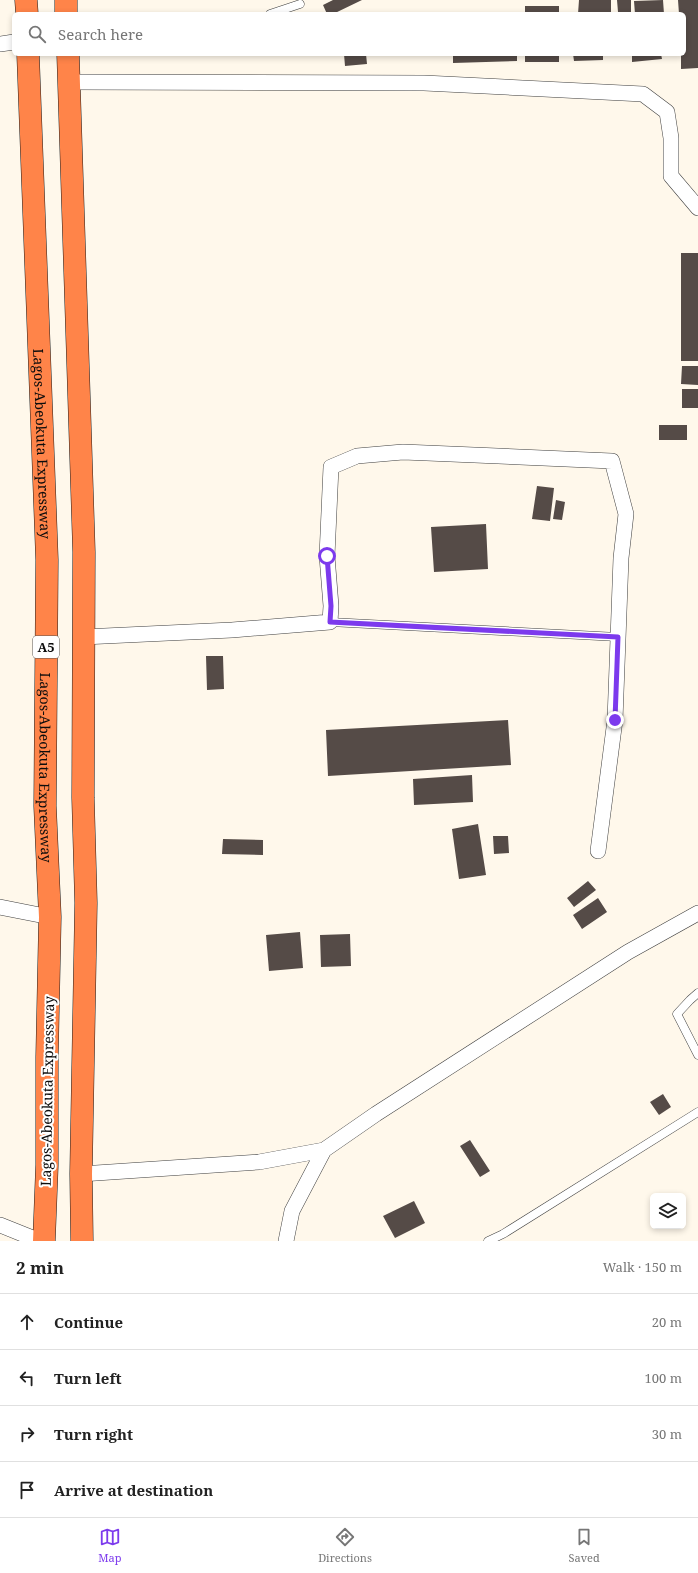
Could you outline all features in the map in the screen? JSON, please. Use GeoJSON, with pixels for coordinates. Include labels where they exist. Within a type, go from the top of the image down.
{"type":"FeatureCollection","features":[{"type":"Feature","properties":{"kind":"highway"},"geometry":{"type":"LineString","coordinates":[[26,0],[27,12]]}},
{"type":"Feature","properties":{"kind":"highway"},"geometry":{"type":"LineString","coordinates":[[66,0],[66,12]]}},
{"type":"Feature","properties":{"kind":"highway","name":"Lagos-Abeokuta Expressway"},"geometry":{"type":"LineString","coordinates":[[28,56],[47,560],[45,806],[50,917],[47,1057],[47,1165],[44,1241]]}},
{"type":"Feature","properties":{"kind":"highway"},"geometry":{"type":"LineString","coordinates":[[68,56],[84,552],[83,798],[86,903],[81,1174],[82,1241]]}},
{"type":"Feature","properties":{"kind":"street"},"geometry":{"type":"LineString","coordinates":[[0,44],[12,42]]}},
{"type":"Feature","properties":{"kind":"street"},"geometry":{"type":"LineString","coordinates":[[69,82],[424,83],[644,94],[667,112],[671,138],[671,176],[698,208]]}},
{"type":"Feature","properties":{"kind":"street"},"geometry":{"type":"LineString","coordinates":[[83,638],[232,630],[330,622],[331,606],[327,556],[331,467],[357,456],[403,452],[612,461],[626,514],[621,558],[615,720],[598,851]]}},
{"type":"Feature","properties":{"kind":"street"},"geometry":{"type":"LineString","coordinates":[[0,907],[50,917]]}},
{"type":"Feature","properties":{"kind":"street"},"geometry":{"type":"LineString","coordinates":[[81,1174],[259,1162],[324,1150],[376,1114],[628,952],[698,913]]}},
{"type":"Feature","properties":{"kind":"street"},"geometry":{"type":"LineString","coordinates":[[286,1241],[292,1210],[324,1150]]}},
{"type":"Feature","properties":{"kind":"street"},"geometry":{"type":"LineString","coordinates":[[0,1225],[40,1241]]}},
{"type":"Feature","properties":{"kind":"lane"},"geometry":{"type":"LineString","coordinates":[[276,12],[300,4]]}},
{"type":"Feature","properties":{"kind":"lane"},"geometry":{"type":"LineString","coordinates":[[330,622],[618,637]]}},
{"type":"Feature","properties":{"kind":"lane"},"geometry":{"type":"LineString","coordinates":[[698,993],[677,1014],[698,1055]]}},
{"type":"Feature","properties":{"kind":"lane"},"geometry":{"type":"LineString","coordinates":[[488,1241],[503,1234],[698,1112]]}},
{"type":"Feature","properties":{"kind":"building"},"geometry":{"type":"Polygon","coordinates":[[[333,0],[362,0],[337,12],[326,12],[323,5],[333,0]]]}},
{"type":"Feature","properties":{"kind":"building"},"geometry":{"type":"Polygon","coordinates":[[[579,0],[611,0],[611,12],[578,12],[579,0]]]}},
{"type":"Feature","properties":{"kind":"building"},"geometry":{"type":"Polygon","coordinates":[[[617,0],[631,0],[631,12],[618,12],[617,0]]]}},
{"type":"Feature","properties":{"kind":"building"},"geometry":{"type":"Polygon","coordinates":[[[663,0],[664,12],[635,12],[634,1],[663,0]]]}},
{"type":"Feature","properties":{"kind":"building"},"geometry":{"type":"Polygon","coordinates":[[[678,0],[698,0],[698,68],[681,69],[681,56],[686,56],[686,12],[679,12],[678,0]]]}},
{"type":"Feature","properties":{"kind":"building"},"geometry":{"type":"Polygon","coordinates":[[[525,6],[559,6],[559,12],[525,12],[525,6]]]}},
{"type":"Feature","properties":{"kind":"building"},"geometry":{"type":"Polygon","coordinates":[[[344,56],[366,56],[367,64],[345,66],[344,56]]]}},
{"type":"Feature","properties":{"kind":"building"},"geometry":{"type":"Polygon","coordinates":[[[453,56],[517,56],[517,61],[453,63],[453,56]]]}},
{"type":"Feature","properties":{"kind":"building"},"geometry":{"type":"Polygon","coordinates":[[[525,56],[559,56],[559,62],[525,62],[525,56]]]}},
{"type":"Feature","properties":{"kind":"building"},"geometry":{"type":"Polygon","coordinates":[[[573,56],[603,56],[603,60],[574,61],[573,56]]]}},
{"type":"Feature","properties":{"kind":"building"},"geometry":{"type":"Polygon","coordinates":[[[632,56],[661,56],[662,59],[632,62],[632,56]]]}},
{"type":"Feature","properties":{"kind":"building"},"geometry":{"type":"Polygon","coordinates":[[[681,253],[698,253],[698,361],[681,361],[681,253]]]}},
{"type":"Feature","properties":{"kind":"building"},"geometry":{"type":"Polygon","coordinates":[[[682,366],[698,366],[698,385],[681,384],[682,366]]]}},
{"type":"Feature","properties":{"kind":"building"},"geometry":{"type":"Polygon","coordinates":[[[682,389],[698,389],[698,408],[682,408],[682,389]]]}},
{"type":"Feature","properties":{"kind":"building"},"geometry":{"type":"Polygon","coordinates":[[[659,425],[687,425],[687,440],[659,440],[659,425]]]}},
{"type":"Feature","properties":{"kind":"building"},"geometry":{"type":"Polygon","coordinates":[[[537,486],[554,488],[550,521],[532,519],[537,486]]]}},
{"type":"Feature","properties":{"kind":"building"},"geometry":{"type":"Polygon","coordinates":[[[556,500],[565,502],[562,520],[553,519],[556,500]]]}},
{"type":"Feature","properties":{"kind":"building"},"geometry":{"type":"Polygon","coordinates":[[[486,524],[488,569],[434,572],[431,527],[486,524]]]}},
{"type":"Feature","properties":{"kind":"building"},"geometry":{"type":"Polygon","coordinates":[[[206,656],[223,656],[224,689],[207,690],[206,656]]]}},
{"type":"Feature","properties":{"kind":"building"},"geometry":{"type":"Polygon","coordinates":[[[508,720],[511,765],[328,776],[326,730],[508,720]]]}},
{"type":"Feature","properties":{"kind":"building"},"geometry":{"type":"Polygon","coordinates":[[[472,775],[473,802],[414,805],[413,779],[472,775]]]}},
{"type":"Feature","properties":{"kind":"building"},"geometry":{"type":"Polygon","coordinates":[[[478,824],[486,875],[459,879],[452,829],[478,824]]]}},
{"type":"Feature","properties":{"kind":"building"},"geometry":{"type":"Polygon","coordinates":[[[493,836],[508,836],[509,853],[494,854],[493,836]]]}},
{"type":"Feature","properties":{"kind":"building"},"geometry":{"type":"Polygon","coordinates":[[[223,839],[263,840],[263,855],[222,854],[223,839]]]}},
{"type":"Feature","properties":{"kind":"building"},"geometry":{"type":"Polygon","coordinates":[[[588,881],[596,890],[574,907],[567,898],[588,881]]]}},
{"type":"Feature","properties":{"kind":"building"},"geometry":{"type":"Polygon","coordinates":[[[598,898],[607,912],[582,929],[573,915],[598,898]]]}},
{"type":"Feature","properties":{"kind":"building"},"geometry":{"type":"Polygon","coordinates":[[[300,932],[303,968],[269,971],[266,935],[300,932]]]}},
{"type":"Feature","properties":{"kind":"building"},"geometry":{"type":"Polygon","coordinates":[[[350,934],[351,966],[321,967],[320,935],[350,934]]]}},
{"type":"Feature","properties":{"kind":"building"},"geometry":{"type":"Polygon","coordinates":[[[663,1094],[671,1107],[659,1115],[650,1102],[663,1094]]]}},
{"type":"Feature","properties":{"kind":"building"},"geometry":{"type":"Polygon","coordinates":[[[470,1140],[490,1171],[480,1177],[460,1146],[470,1140]]]}},
{"type":"Feature","properties":{"kind":"building"},"geometry":{"type":"Polygon","coordinates":[[[414,1201],[425,1223],[395,1238],[383,1216],[414,1201]]]}},
{"type":"Feature","properties":{"kind":"route"},"geometry":{"type":"LineString","coordinates":[[327,556],[331,606],[330,622],[618,637],[615,720]]}}]}
